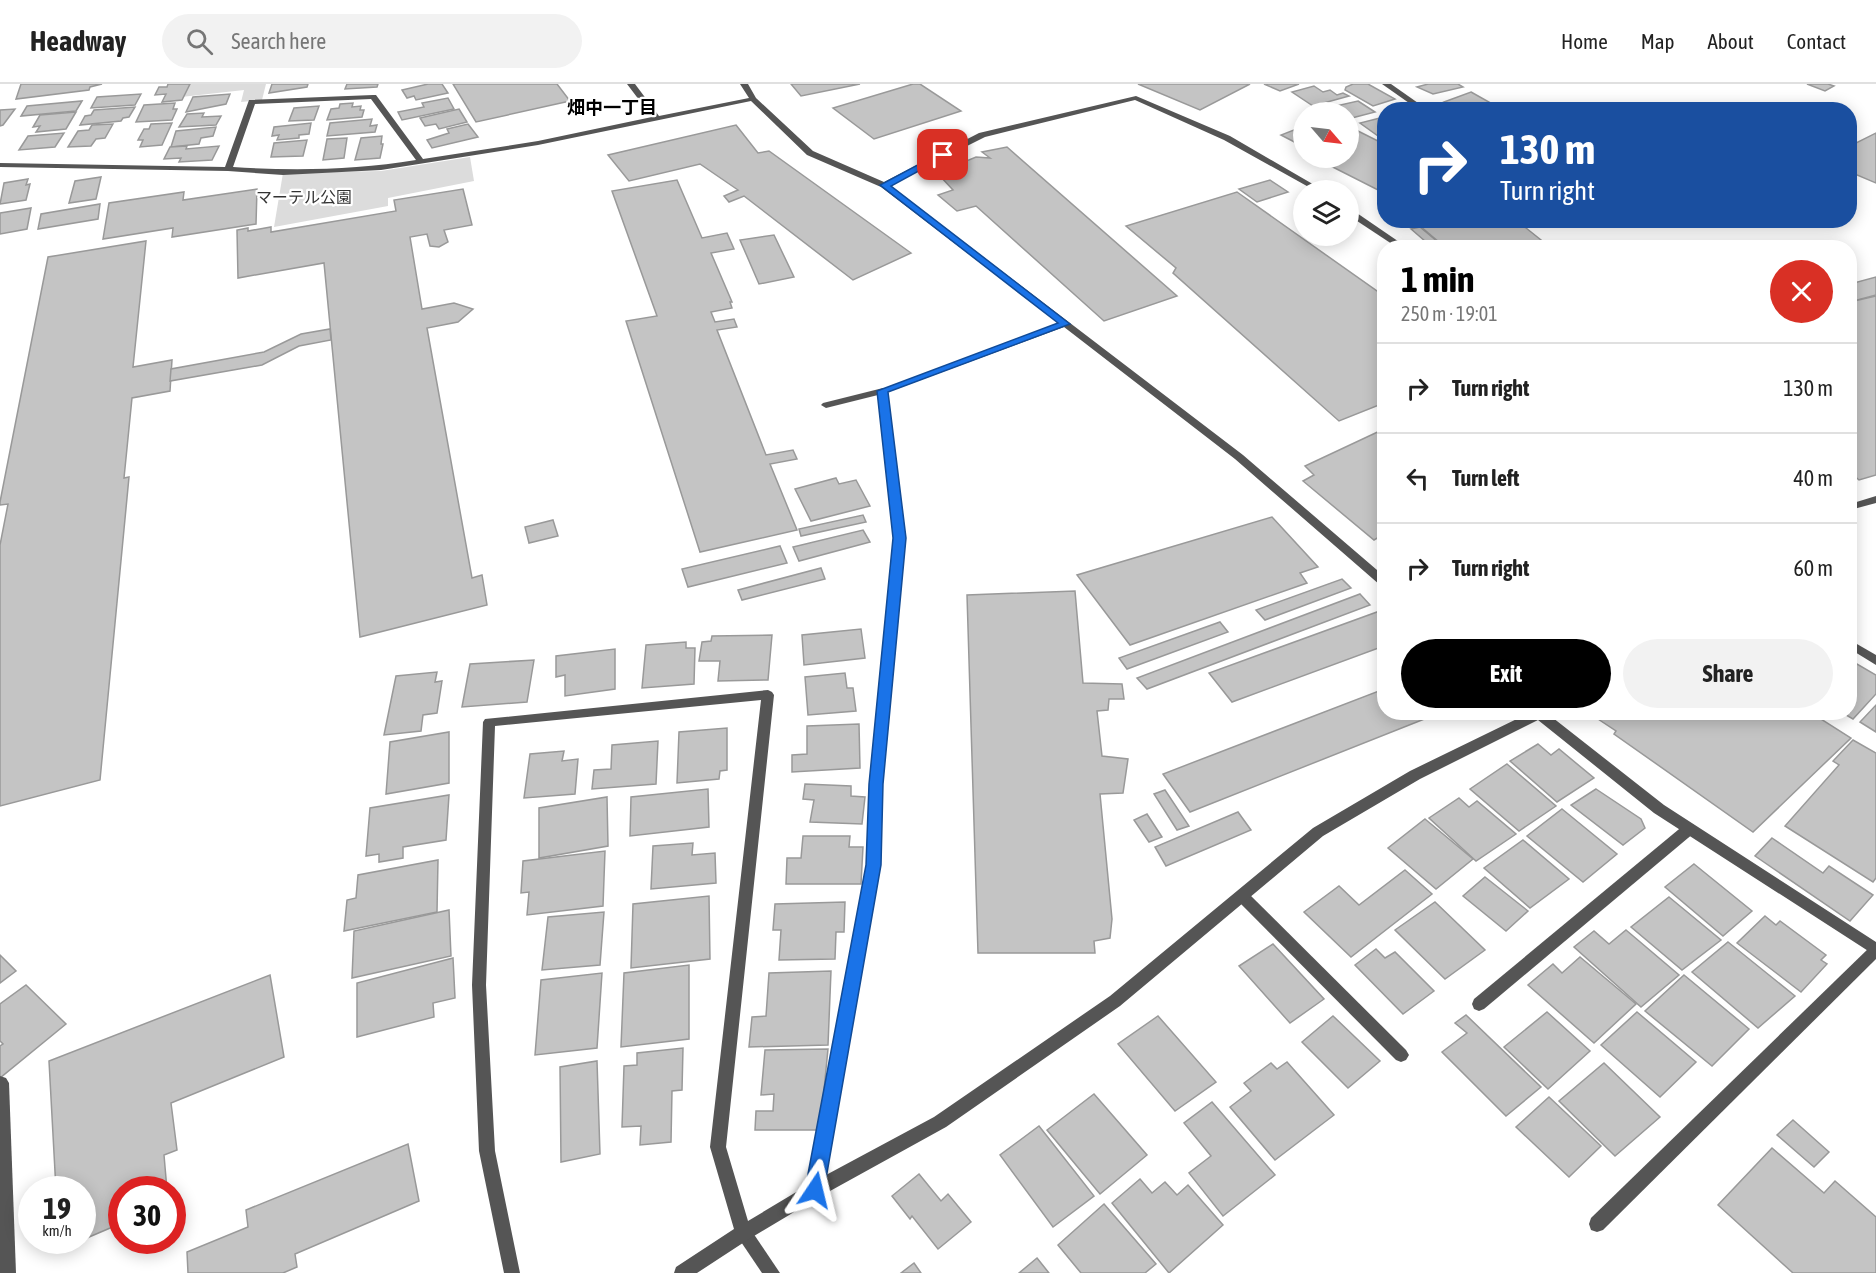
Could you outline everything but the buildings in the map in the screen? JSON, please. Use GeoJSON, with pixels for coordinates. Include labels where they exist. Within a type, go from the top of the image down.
{"type":"FeatureCollection","features":[{"type":"Feature","properties":{"kind":"street"},"geometry":{"type":"LineString","coordinates":[[631,84],[657,119]]}},
{"type":"Feature","properties":{"kind":"street"},"geometry":{"type":"LineString","coordinates":[[744,84],[753,99],[810,153],[885,185],[1239,457],[1377,576]]}},
{"type":"Feature","properties":{"kind":"street"},"geometry":{"type":"LineString","coordinates":[[1386,84],[1413,102]]}},
{"type":"Feature","properties":{"kind":"street"},"geometry":{"type":"LineString","coordinates":[[228,169],[252,102],[373,97],[421,162]]}},
{"type":"Feature","properties":{"kind":"street"},"geometry":{"type":"LineString","coordinates":[[885,185],[982,135],[1136,98],[1227,138],[1301,180]]}},
{"type":"Feature","properties":{"kind":"street"},"geometry":{"type":"LineString","coordinates":[[0,165],[228,169],[283,173],[381,168],[537,143],[753,99]]}},
{"type":"Feature","properties":{"kind":"street"},"geometry":{"type":"LineString","coordinates":[[1359,218],[1392,240]]}},
{"type":"Feature","properties":{"kind":"street"},"geometry":{"type":"LineString","coordinates":[[826,405],[883,391],[1065,324]]}},
{"type":"Feature","properties":{"kind":"street"},"geometry":{"type":"LineString","coordinates":[[815,1190],[873,865],[876,784],[900,538],[883,391]]}},
{"type":"Feature","properties":{"kind":"street"},"geometry":{"type":"LineString","coordinates":[[1857,505],[1876,499]]}},
{"type":"Feature","properties":{"kind":"street"},"geometry":{"type":"LineString","coordinates":[[1857,649],[1876,661]]}},
{"type":"Feature","properties":{"kind":"street"},"geometry":{"type":"LineString","coordinates":[[512,1273],[487,1151],[479,985],[489,722],[768,695],[718,1147],[742,1233],[772,1273]]}},
{"type":"Feature","properties":{"kind":"street"},"geometry":{"type":"LineString","coordinates":[[682,1273],[742,1233],[815,1190],[940,1122],[1115,1001],[1318,832],[1414,775],[1526,720]]}},
{"type":"Feature","properties":{"kind":"street"},"geometry":{"type":"LineString","coordinates":[[1549,720],[1659,809],[1876,950],[1597,1224]]}},
{"type":"Feature","properties":{"kind":"street"},"geometry":{"type":"LineString","coordinates":[[1479,1004],[1689,829]]}},
{"type":"Feature","properties":{"kind":"street"},"geometry":{"type":"LineString","coordinates":[[1242,896],[1401,1055]]}},
{"type":"Feature","properties":{"kind":"street"},"geometry":{"type":"LineString","coordinates":[[2,1083],[8,1273]]}},
{"type":"Feature","properties":{"kind":"green space"},"geometry":{"type":"Polygon","coordinates":[[[189,84],[266,84],[262,100],[241,102],[244,90],[181,97],[189,84]]]}},
{"type":"Feature","properties":{"kind":"green space","name":"マーテル公園"},"geometry":{"type":"Polygon","coordinates":[[[470,157],[474,181],[388,198],[388,206],[274,227],[283,173],[381,171],[470,157]]]}},
{"type":"Feature","properties":{"kind":"district","name":"畑中一丁目"},"geometry":{"type":"Point","coordinates":[612,108]}},
{"type":"Feature","properties":{"kind":"route"},"geometry":{"type":"LineString","coordinates":[[815,1190],[873,865],[876,784],[900,538],[883,391],[1065,324],[885,185],[943,155]]}}]}
